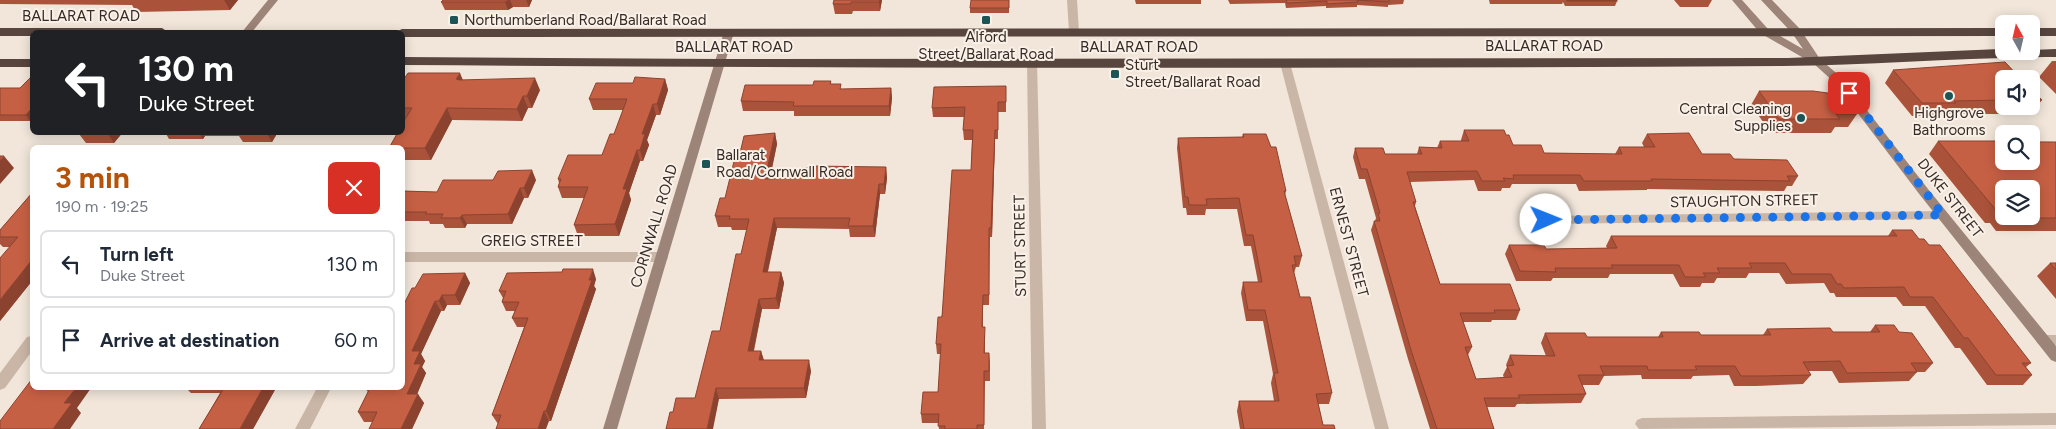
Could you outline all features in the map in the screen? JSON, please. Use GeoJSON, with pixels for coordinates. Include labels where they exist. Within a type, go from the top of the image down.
{"type":"FeatureCollection","features":[{"type":"Feature","properties":{"kind":"highway","name":"BALLARAT ROAD"},"geometry":{"type":"LineString","coordinates":[[0,32],[30,32]]}},
{"type":"Feature","properties":{"kind":"highway","name":"BALLARAT ROAD"},"geometry":{"type":"LineString","coordinates":[[405,33],[1995,32]]}},
{"type":"Feature","properties":{"kind":"highway"},"geometry":{"type":"LineString","coordinates":[[2040,32],[2056,32]]}},
{"type":"Feature","properties":{"kind":"highway","name":"BALLARAT ROAD"},"geometry":{"type":"LineString","coordinates":[[405,61],[720,63],[1818,62],[2000,53],[2056,53]]}},
{"type":"Feature","properties":{"kind":"highway"},"geometry":{"type":"LineString","coordinates":[[0,63],[30,63]]}},
{"type":"Feature","properties":{"kind":"street"},"geometry":{"type":"LineString","coordinates":[[249,30],[273,0]]}},
{"type":"Feature","properties":{"kind":"street"},"geometry":{"type":"LineString","coordinates":[[1072,0],[1074,32]]}},
{"type":"Feature","properties":{"kind":"street","name":"DUKE STREET"},"geometry":{"type":"LineString","coordinates":[[1737,0],[1764,31],[1818,62],[1838,80],[1943,215],[2050,340],[2056,356]]}},
{"type":"Feature","properties":{"kind":"street","name":"DUKE STREET"},"geometry":{"type":"LineString","coordinates":[[1766,0],[1796,31],[1818,62]]}},
{"type":"Feature","properties":{"kind":"street","name":"CORNWALL ROAD"},"geometry":{"type":"LineString","coordinates":[[610,429],[729,32]]}},
{"type":"Feature","properties":{"kind":"street","name":"STURT STREET"},"geometry":{"type":"LineString","coordinates":[[1032,62],[1039,429]]}},
{"type":"Feature","properties":{"kind":"street","name":"ERNEST STREET"},"geometry":{"type":"LineString","coordinates":[[1285,63],[1382,429]]}},
{"type":"Feature","properties":{"kind":"street","name":"STAUGHTON STREET"},"geometry":{"type":"LineString","coordinates":[[1546,220],[1943,215]]}},
{"type":"Feature","properties":{"kind":"street","name":"GREIG STREET"},"geometry":{"type":"LineString","coordinates":[[405,257],[662,257]]}},
{"type":"Feature","properties":{"kind":"street"},"geometry":{"type":"LineString","coordinates":[[0,384],[30,345]]}},
{"type":"Feature","properties":{"kind":"street"},"geometry":{"type":"LineString","coordinates":[[302,429],[323,390]]}},
{"type":"Feature","properties":{"kind":"street"},"geometry":{"type":"LineString","coordinates":[[1642,424],[2056,418]]}},
{"type":"Feature","properties":{"kind":"building"},"geometry":{"type":"Polygon","coordinates":[[[443,0],[509,0],[505,2],[441,2],[443,0]]]}},
{"type":"Feature","properties":{"kind":"building"},"geometry":{"type":"Polygon","coordinates":[[[834,0],[880,0],[879,2],[833,4],[834,0]]]}},
{"type":"Feature","properties":{"kind":"building"},"geometry":{"type":"Polygon","coordinates":[[[971,0],[1009,0],[1009,8],[970,8],[971,0]]]}},
{"type":"Feature","properties":{"kind":"building"},"geometry":{"type":"Polygon","coordinates":[[[1286,0],[1357,0],[1358,2],[1327,4],[1327,1],[1287,3],[1286,0]]]}},
{"type":"Feature","properties":{"kind":"building"},"geometry":{"type":"Polygon","coordinates":[[[1357,0],[1389,0],[1389,2],[1357,0]]]}},
{"type":"Feature","properties":{"kind":"building"},"geometry":{"type":"Polygon","coordinates":[[[1617,0],[1617,1],[1567,1],[1617,0]]]}},
{"type":"Feature","properties":{"kind":"building"},"geometry":{"type":"Polygon","coordinates":[[[2005,62],[2013,70],[1995,70],[1995,100],[1922,103],[1893,70],[2005,62]]]}},
{"type":"Feature","properties":{"kind":"building"},"geometry":{"type":"Polygon","coordinates":[[[408,73],[460,73],[456,79],[535,78],[527,96],[523,96],[517,109],[447,108],[425,148],[405,148],[405,145],[391,145],[396,135],[405,135],[405,119],[412,108],[405,108],[405,78],[408,73]]]}},
{"type":"Feature","properties":{"kind":"building"},"geometry":{"type":"Polygon","coordinates":[[[635,77],[665,79],[657,104],[653,104],[642,134],[645,134],[640,150],[637,150],[623,189],[627,189],[615,224],[574,225],[588,187],[558,187],[561,179],[558,179],[568,155],[602,155],[610,134],[614,134],[627,99],[589,99],[596,83],[633,83],[635,77]]]}},
{"type":"Feature","properties":{"kind":"building"},"geometry":{"type":"Polygon","coordinates":[[[30,78],[30,110],[26,115],[0,115],[0,88],[20,88],[30,78]]]}},
{"type":"Feature","properties":{"kind":"building"},"geometry":{"type":"Polygon","coordinates":[[[814,81],[831,81],[830,84],[841,84],[840,89],[891,88],[889,106],[793,106],[794,102],[741,101],[745,85],[813,85],[814,81]]]}},
{"type":"Feature","properties":{"kind":"building"},"geometry":{"type":"Polygon","coordinates":[[[1006,86],[1006,102],[998,102],[998,130],[995,130],[991,228],[989,228],[989,295],[983,295],[982,327],[985,327],[984,353],[989,353],[989,371],[984,371],[984,425],[977,425],[977,429],[945,429],[945,426],[938,426],[939,414],[921,414],[923,392],[938,392],[941,344],[936,344],[938,317],[942,317],[952,170],[971,170],[973,130],[963,130],[965,107],[932,108],[934,87],[1006,86]]]}},
{"type":"Feature","properties":{"kind":"building"},"geometry":{"type":"Polygon","coordinates":[[[1759,91],[1813,91],[1842,95],[1857,114],[1836,114],[1840,119],[1779,119],[1759,91]]]}},
{"type":"Feature","properties":{"kind":"building"},"geometry":{"type":"Polygon","coordinates":[[[1464,130],[1504,130],[1506,135],[1509,135],[1513,145],[1541,145],[1544,153],[1622,154],[1619,147],[1655,147],[1647,134],[1689,133],[1702,154],[1730,154],[1734,159],[1787,160],[1798,176],[1787,176],[1790,181],[1651,179],[1652,181],[1584,181],[1580,175],[1513,175],[1514,179],[1503,178],[1505,181],[1482,181],[1477,171],[1407,172],[1416,202],[1413,202],[1440,284],[1510,284],[1520,310],[1494,310],[1495,313],[1460,313],[1472,347],[1465,347],[1476,379],[1512,377],[1507,366],[1514,365],[1510,355],[1555,356],[1545,333],[1585,333],[1587,337],[1663,337],[1661,332],[1699,332],[1701,335],[1771,335],[1767,329],[1830,328],[1833,332],[1880,332],[1875,325],[1894,325],[1899,332],[1912,333],[1933,363],[1911,363],[1917,372],[1847,373],[1840,361],[1803,362],[1811,375],[1764,376],[1741,376],[1735,366],[1695,366],[1697,370],[1648,370],[1647,366],[1600,366],[1604,375],[1578,375],[1586,394],[1518,395],[1520,398],[1484,398],[1494,429],[1437,429],[1411,350],[1374,221],[1380,221],[1378,213],[1380,213],[1367,169],[1361,169],[1355,148],[1383,148],[1385,154],[1422,154],[1419,147],[1442,148],[1440,141],[1469,141],[1464,130]]]}},
{"type":"Feature","properties":{"kind":"building"},"geometry":{"type":"Polygon","coordinates":[[[775,133],[765,179],[800,178],[802,168],[810,168],[810,166],[886,167],[884,184],[879,184],[873,226],[848,226],[850,218],[774,218],[763,272],[781,272],[776,298],[759,299],[748,351],[761,351],[759,360],[809,360],[804,388],[716,388],[707,429],[666,429],[676,398],[695,398],[712,331],[720,331],[736,254],[741,254],[749,219],[729,219],[730,216],[715,216],[720,198],[725,198],[737,149],[741,149],[744,136],[775,133]]]}},
{"type":"Feature","properties":{"kind":"building"},"geometry":{"type":"Polygon","coordinates":[[[1243,134],[1266,134],[1271,147],[1276,147],[1286,191],[1284,191],[1302,256],[1294,256],[1296,265],[1292,265],[1300,297],[1310,297],[1332,393],[1316,394],[1323,425],[1334,425],[1335,429],[1244,429],[1239,401],[1279,401],[1274,373],[1278,373],[1265,310],[1248,310],[1243,282],[1262,282],[1253,235],[1246,235],[1239,198],[1206,199],[1207,205],[1189,205],[1188,197],[1185,197],[1178,138],[1244,137],[1243,134]]]}},
{"type":"Feature","properties":{"kind":"building"},"geometry":{"type":"Polygon","coordinates":[[[1938,141],[1995,141],[1995,170],[2040,170],[2040,142],[2056,142],[2056,218],[2040,218],[2040,180],[1995,180],[1995,209],[1938,141]]]}},
{"type":"Feature","properties":{"kind":"building"},"geometry":{"type":"Polygon","coordinates":[[[532,170],[524,188],[520,188],[508,214],[462,215],[460,218],[441,218],[443,214],[405,212],[405,191],[437,192],[443,180],[493,180],[498,171],[532,170]]]}},
{"type":"Feature","properties":{"kind":"building"},"geometry":{"type":"Polygon","coordinates":[[[30,195],[30,262],[0,300],[0,258],[18,237],[0,237],[0,230],[30,195]]]}},
{"type":"Feature","properties":{"kind":"building"},"geometry":{"type":"Polygon","coordinates":[[[1892,230],[1912,230],[1919,239],[1924,239],[1929,245],[1940,245],[2031,363],[2022,363],[2032,375],[1996,375],[1968,338],[1964,338],[1933,297],[1910,297],[1904,287],[1844,288],[1841,284],[1837,284],[1831,274],[1792,274],[1785,263],[1749,263],[1752,268],[1717,268],[1720,273],[1703,273],[1706,277],[1685,277],[1679,265],[1611,265],[1613,268],[1555,268],[1556,272],[1520,271],[1509,245],[1544,245],[1546,249],[1617,248],[1611,236],[1897,236],[1892,230]]]}},
{"type":"Feature","properties":{"kind":"building"},"geometry":{"type":"Polygon","coordinates":[[[2050,263],[2056,263],[2056,270],[2050,263]]]}},
{"type":"Feature","properties":{"kind":"building"},"geometry":{"type":"Polygon","coordinates":[[[563,269],[593,269],[589,280],[592,280],[546,411],[544,411],[538,429],[496,429],[501,415],[492,415],[528,318],[512,318],[519,302],[502,302],[506,291],[499,291],[507,273],[562,272],[563,269]]]}},
{"type":"Feature","properties":{"kind":"building"},"geometry":{"type":"Polygon","coordinates":[[[465,273],[455,295],[442,295],[439,301],[435,301],[412,351],[420,351],[414,364],[421,364],[407,394],[418,394],[401,429],[369,429],[377,412],[358,412],[369,390],[405,390],[405,302],[412,288],[415,288],[423,274],[465,273]]]}},
{"type":"Feature","properties":{"kind":"building"},"geometry":{"type":"Polygon","coordinates":[[[30,382],[30,390],[74,390],[64,403],[72,403],[53,429],[0,429],[0,421],[30,382]]]}},
{"type":"Feature","properties":{"kind":"building"},"geometry":{"type":"Polygon","coordinates":[[[223,390],[262,390],[240,429],[199,429],[223,390]]]}},
{"type":"Feature","properties":{"kind":"place","name":"Northumberland Road/Ballarat Road"},"geometry":{"type":"Point","coordinates":[454,20]}},
{"type":"Feature","properties":{"kind":"place","name":"Alford Street/Ballarat Road"},"geometry":{"type":"Point","coordinates":[986,20]}},
{"type":"Feature","properties":{"kind":"place","name":"Sturt Street/Ballarat Road"},"geometry":{"type":"Point","coordinates":[1115,74]}},
{"type":"Feature","properties":{"kind":"place","name":"Highgrove Bathrooms"},"geometry":{"type":"Point","coordinates":[1949,96]}},
{"type":"Feature","properties":{"kind":"place","name":"Central Cleaning Supplies"},"geometry":{"type":"Point","coordinates":[1801,118]}},
{"type":"Feature","properties":{"kind":"place","name":"Ballarat Road/Cornwall Road"},"geometry":{"type":"Point","coordinates":[706,164]}},
{"type":"Feature","properties":{"kind":"route"},"geometry":{"type":"LineString","coordinates":[[1546,220],[1943,215],[1849,93]]}}]}
